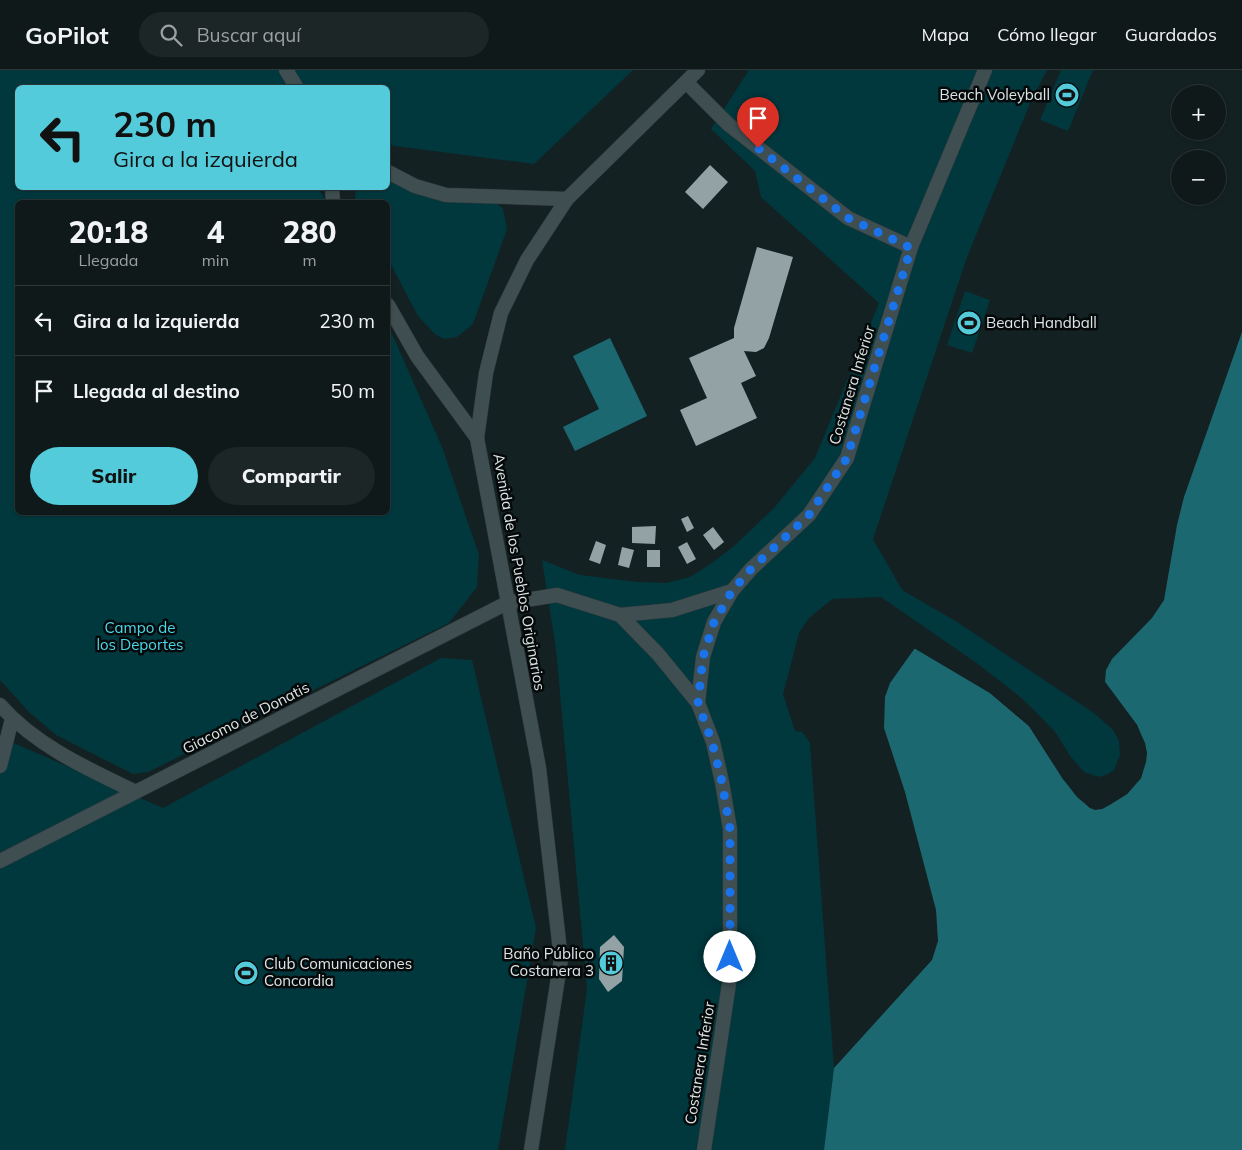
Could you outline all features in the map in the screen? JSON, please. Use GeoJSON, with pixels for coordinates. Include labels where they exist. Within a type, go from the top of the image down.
{"type":"FeatureCollection","features":[{"type":"Feature","properties":{"kind":"street"},"geometry":{"type":"LineString","coordinates":[[286,70],[295,85]]}},
{"type":"Feature","properties":{"kind":"street","name":"Avenida de los Pueblos Originarios"},"geometry":{"type":"LineString","coordinates":[[531,1150],[561,959],[539,768],[478,438],[486,373],[501,313],[526,260],[567,199],[698,70]]}},
{"type":"Feature","properties":{"kind":"street","name":"Costanera Inferior"},"geometry":{"type":"LineString","coordinates":[[704,1150],[730,977],[730,829],[722,782],[712,742],[698,703],[703,657],[714,622],[732,591],[751,569],[809,515],[847,458],[911,248],[985,70]]}},
{"type":"Feature","properties":{"kind":"street"},"geometry":{"type":"LineString","coordinates":[[686,82],[728,124],[848,218],[911,248]]}},
{"type":"Feature","properties":{"kind":"street"},"geometry":{"type":"LineString","coordinates":[[390,173],[415,186],[446,195],[567,199]]}},
{"type":"Feature","properties":{"kind":"street"},"geometry":{"type":"LineString","coordinates":[[390,309],[417,356],[478,438]]}},
{"type":"Feature","properties":{"kind":"street"},"geometry":{"type":"LineString","coordinates":[[620,614],[672,610],[732,591]]}},
{"type":"Feature","properties":{"kind":"street","name":"Giacomo de Donatis"},"geometry":{"type":"LineString","coordinates":[[0,861],[507,603],[556,595],[620,614]]}},
{"type":"Feature","properties":{"kind":"street"},"geometry":{"type":"LineString","coordinates":[[620,614],[658,654],[698,703]]}},
{"type":"Feature","properties":{"kind":"street"},"geometry":{"type":"LineString","coordinates":[[0,705],[12,719],[46,744],[99,774],[136,792]]}},
{"type":"Feature","properties":{"kind":"street"},"geometry":{"type":"LineString","coordinates":[[0,766],[12,719]]}},
{"type":"Feature","properties":{"kind":"green space","name":"Campo de los Deportes"},"geometry":{"type":"Polygon","coordinates":[[[0,70],[633,70],[534,164],[390,145],[390,85],[15,85],[15,190],[319,190],[326,200],[15,200],[15,515],[390,515],[390,330],[442,447],[479,555],[477,587],[449,623],[148,772],[133,774],[56,735],[29,712],[0,680],[0,70]]]}},
{"type":"Feature","properties":{"kind":"green space"},"geometry":{"type":"Polygon","coordinates":[[[749,70],[1047,70],[1031,101],[967,257],[873,539],[902,590],[957,622],[1094,713],[1113,730],[1119,741],[1120,755],[1114,770],[1108,774],[1099,777],[1084,772],[1070,756],[1056,733],[1019,696],[978,664],[881,597],[832,599],[808,619],[799,633],[783,694],[795,731],[802,732],[810,743],[834,1068],[824,1150],[565,1150],[587,989],[556,649],[542,560],[580,575],[638,582],[666,583],[690,577],[712,563],[734,546],[774,508],[815,458],[879,303],[761,197],[755,171],[711,129],[749,70]]]}},
{"type":"Feature","properties":{"kind":"green space","name":"Beach Voleyball"},"geometry":{"type":"Polygon","coordinates":[[[1061,70],[1093,70],[1068,131],[1040,120],[1061,70]]]}},
{"type":"Feature","properties":{"kind":"green space"},"geometry":{"type":"Polygon","coordinates":[[[390,176],[493,200],[503,209],[507,229],[473,324],[457,337],[444,339],[435,334],[418,316],[390,263],[390,200],[356,200],[356,190],[390,190],[390,176]]]}},
{"type":"Feature","properties":{"kind":"green space","name":"Beach Handball"},"geometry":{"type":"Polygon","coordinates":[[[965,291],[990,300],[972,353],[947,345],[965,291]]]}},
{"type":"Feature","properties":{"kind":"green space"},"geometry":{"type":"Polygon","coordinates":[[[441,658],[472,660],[536,928],[498,1150],[0,1150],[0,737],[163,808],[441,658]]]}},
{"type":"Feature","properties":{"kind":"shaded area"},"geometry":{"type":"Polygon","coordinates":[[[1242,332],[1242,1150],[824,1150],[834,1068],[932,960],[938,941],[936,910],[905,792],[884,728],[885,697],[890,683],[915,648],[990,693],[1029,726],[1063,779],[1090,808],[1102,809],[1127,794],[1141,778],[1147,753],[1137,725],[1105,682],[1106,670],[1112,659],[1152,618],[1164,600],[1177,525],[1184,497],[1242,332]]]}},
{"type":"Feature","properties":{"kind":"shaded area"},"geometry":{"type":"Polygon","coordinates":[[[610,338],[647,416],[575,451],[563,427],[599,409],[573,356],[610,338]]]}},
{"type":"Feature","properties":{"kind":"pier"},"geometry":{"type":"Polygon","coordinates":[[[914,645],[991,691],[1030,724],[1065,778],[1079,795],[1096,807],[1110,802],[1133,784],[1139,777],[1145,753],[1135,726],[1103,684],[1103,681],[1105,682],[1137,725],[1145,743],[1146,762],[1141,778],[1127,794],[1111,804],[1102,809],[1095,810],[1090,808],[1077,797],[1063,779],[1029,726],[990,693],[912,647],[914,645]]]}},
{"type":"Feature","properties":{"kind":"building"},"geometry":{"type":"Polygon","coordinates":[[[710,165],[728,182],[703,209],[685,192],[710,165]]]}},
{"type":"Feature","properties":{"kind":"building"},"geometry":{"type":"Polygon","coordinates":[[[757,247],[793,257],[769,338],[764,348],[756,352],[744,351],[756,376],[741,383],[757,418],[696,446],[680,410],[707,398],[689,358],[734,338],[734,328],[757,247]]]}},
{"type":"Feature","properties":{"kind":"building"},"geometry":{"type":"Polygon","coordinates":[[[688,516],[694,528],[687,532],[681,519],[688,516]]]}},
{"type":"Feature","properties":{"kind":"building"},"geometry":{"type":"Polygon","coordinates":[[[656,526],[655,544],[632,543],[632,527],[656,526]]]}},
{"type":"Feature","properties":{"kind":"building"},"geometry":{"type":"Polygon","coordinates":[[[713,527],[724,542],[714,550],[703,535],[713,527]]]}},
{"type":"Feature","properties":{"kind":"building"},"geometry":{"type":"Polygon","coordinates":[[[596,541],[606,545],[600,564],[589,560],[596,541]]]}},
{"type":"Feature","properties":{"kind":"building"},"geometry":{"type":"Polygon","coordinates":[[[687,542],[696,559],[687,564],[678,547],[687,542]]]}},
{"type":"Feature","properties":{"kind":"building"},"geometry":{"type":"Polygon","coordinates":[[[622,547],[634,550],[629,568],[618,565],[622,547]]]}},
{"type":"Feature","properties":{"kind":"building"},"geometry":{"type":"Polygon","coordinates":[[[647,550],[660,550],[660,567],[647,567],[647,550]]]}},
{"type":"Feature","properties":{"kind":"building","name":"Baño Público Costanera 3"},"geometry":{"type":"Polygon","coordinates":[[[614,935],[624,947],[622,981],[608,992],[599,979],[600,947],[614,935]]]}},
{"type":"Feature","properties":{"kind":"place","name":"Beach Voleyball"},"geometry":{"type":"Point","coordinates":[1067,95]}},
{"type":"Feature","properties":{"kind":"place","name":"Beach Handball"},"geometry":{"type":"Point","coordinates":[969,323]}},
{"type":"Feature","properties":{"kind":"place","name":"Baño Público Costanera 3"},"geometry":{"type":"Point","coordinates":[611,963]}},
{"type":"Feature","properties":{"kind":"place","name":"Club Comunicaciones Concordia"},"geometry":{"type":"Point","coordinates":[246,973]}},
{"type":"Feature","properties":{"kind":"route"},"geometry":{"type":"LineString","coordinates":[[730,957],[730,829],[722,782],[712,742],[698,703],[703,657],[714,622],[732,591],[751,569],[809,515],[847,458],[911,248],[848,218],[758,148]]}}]}
